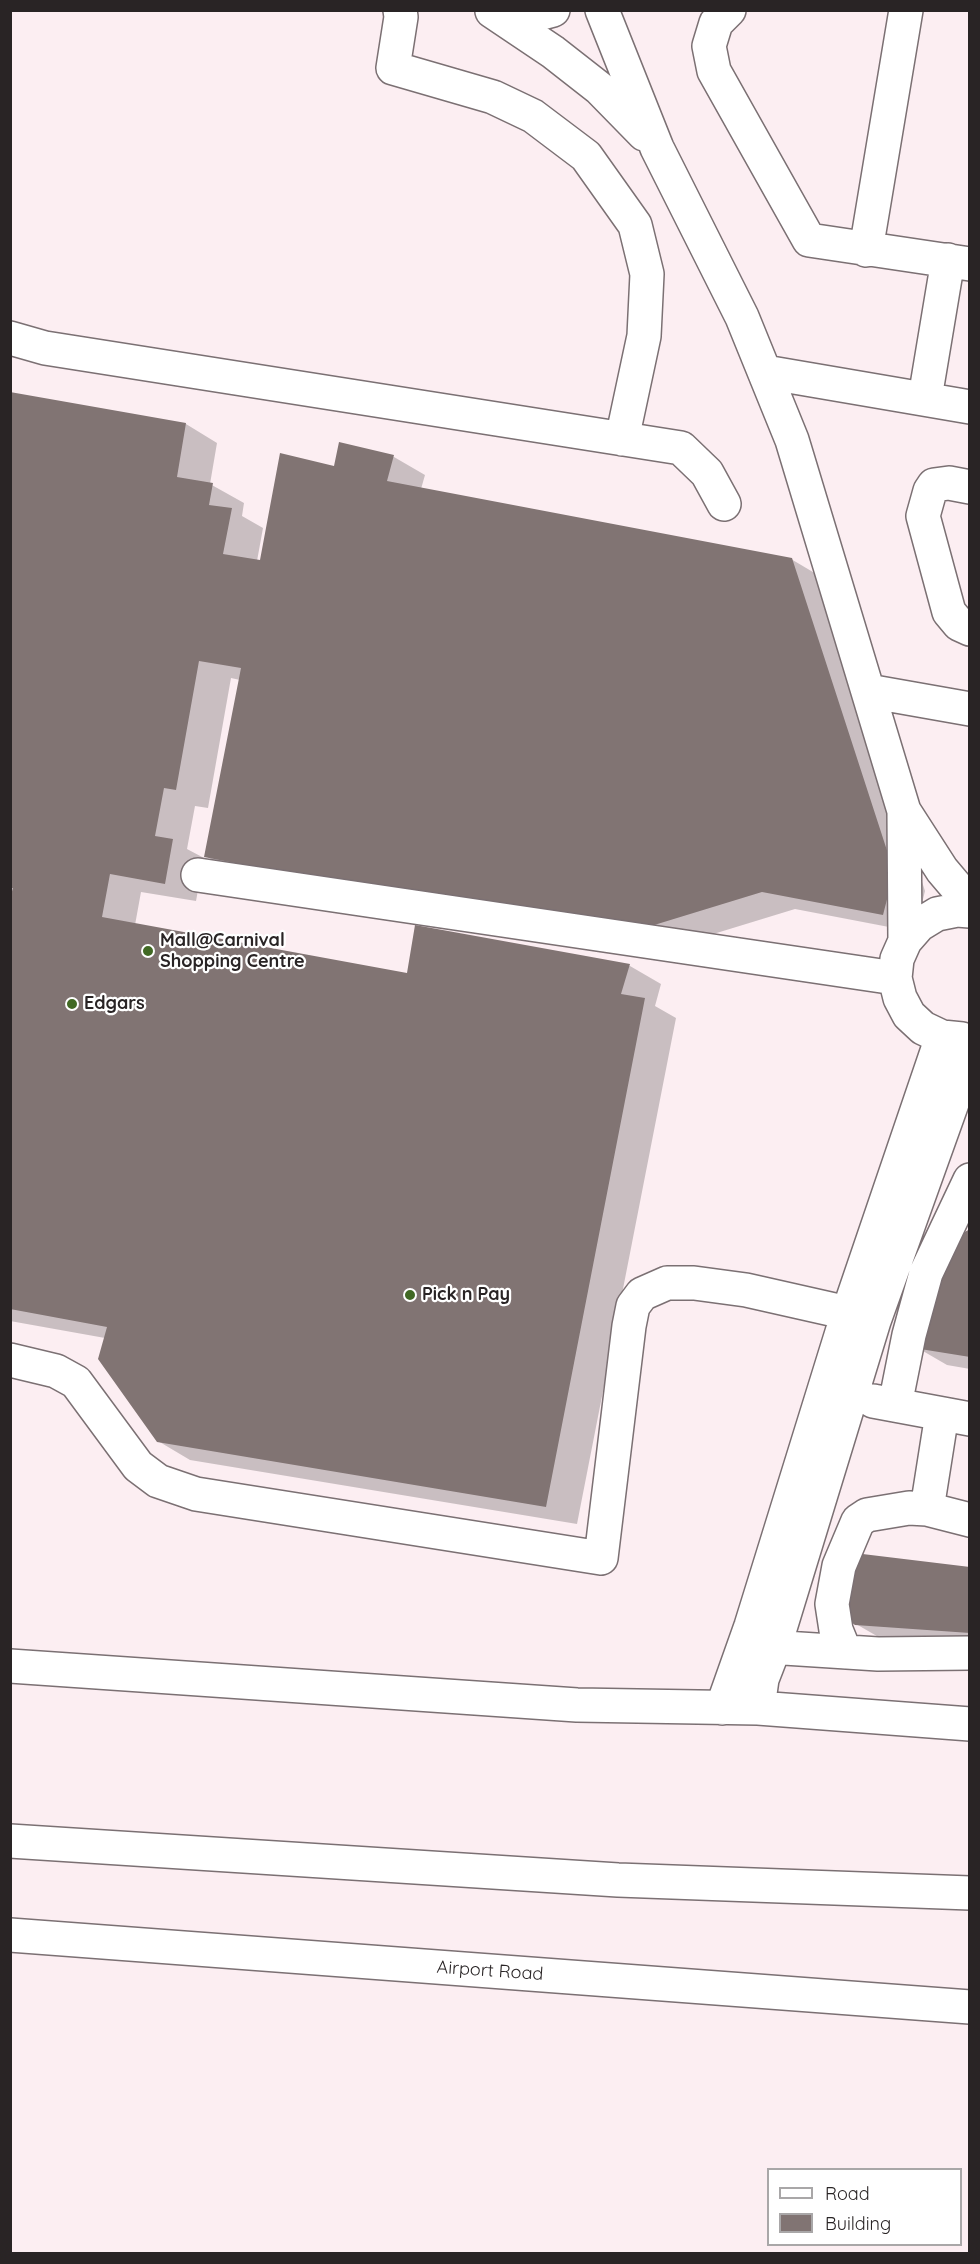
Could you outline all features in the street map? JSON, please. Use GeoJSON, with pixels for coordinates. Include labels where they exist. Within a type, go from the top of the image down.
{"type":"FeatureCollection","features":[{"type":"Feature","properties":{"kind":"main road"},"geometry":{"type":"LineString","coordinates":[[399,10],[401,15],[393,68],[492,97],[533,116],[586,156],[635,225],[647,274],[644,336],[622,439]]}},
{"type":"Feature","properties":{"kind":"main road"},"geometry":{"type":"LineString","coordinates":[[492,11],[523,18],[552,10]]}},
{"type":"Feature","properties":{"kind":"main road"},"geometry":{"type":"LineString","coordinates":[[602,10],[657,148],[742,317],[792,440],[904,811],[942,870],[969,903]]}},
{"type":"Feature","properties":{"kind":"main road"},"geometry":{"type":"LineString","coordinates":[[617,46],[626,10]]}},
{"type":"Feature","properties":{"kind":"main road"},"geometry":{"type":"LineString","coordinates":[[729,10],[716,23],[709,46],[714,71],[809,240],[959,262],[925,398]]}},
{"type":"Feature","properties":{"kind":"main road"},"geometry":{"type":"LineString","coordinates":[[866,250],[906,10]]}},
{"type":"Feature","properties":{"kind":"main road"},"geometry":{"type":"LineString","coordinates":[[492,11],[553,52],[599,88],[657,148]]}},
{"type":"Feature","properties":{"kind":"main road"},"geometry":{"type":"LineString","coordinates":[[10,338],[56,350],[681,448],[707,473],[724,504]]}},
{"type":"Feature","properties":{"kind":"main road"},"geometry":{"type":"LineString","coordinates":[[765,372],[969,407]]}},
{"type":"Feature","properties":{"kind":"main road"},"geometry":{"type":"LineString","coordinates":[[969,487],[949,483],[934,485],[922,516],[949,612],[959,624],[969,629]]}},
{"type":"Feature","properties":{"kind":"main road"},"geometry":{"type":"LineString","coordinates":[[868,691],[969,709]]}},
{"type":"Feature","properties":{"kind":"main road"},"geometry":{"type":"LineString","coordinates":[[904,811],[905,941]]}},
{"type":"Feature","properties":{"kind":"main road"},"geometry":{"type":"LineString","coordinates":[[198,875],[895,978]]}},
{"type":"Feature","properties":{"kind":"main road"},"geometry":{"type":"LineString","coordinates":[[838,1393],[848,1313],[956,1038],[923,1029],[909,1015],[900,998],[895,978],[897,959],[905,941],[919,925],[937,914],[957,910],[969,911]]}},
{"type":"Feature","properties":{"kind":"main road"},"geometry":{"type":"LineString","coordinates":[[722,1708],[759,1646],[838,1393],[874,1321],[969,1053]]}},
{"type":"Feature","properties":{"kind":"main road"},"geometry":{"type":"LineString","coordinates":[[895,1405],[909,1335],[926,1273],[969,1180]]}},
{"type":"Feature","properties":{"kind":"main road"},"geometry":{"type":"LineString","coordinates":[[10,1360],[56,1371],[76,1382],[138,1466],[158,1481],[177,1488],[196,1494],[601,1558],[633,1306],[642,1294],[667,1283],[694,1283],[746,1290],[848,1313]]}},
{"type":"Feature","properties":{"kind":"main road"},"geometry":{"type":"LineString","coordinates":[[838,1393],[956,1416],[927,1509]]}},
{"type":"Feature","properties":{"kind":"main road"},"geometry":{"type":"LineString","coordinates":[[844,1652],[833,1621],[832,1604],[839,1566],[858,1521],[879,1512],[909,1508],[927,1509],[969,1520]]}},
{"type":"Feature","properties":{"kind":"main road"},"geometry":{"type":"LineString","coordinates":[[759,1646],[844,1652],[969,1653]]}},
{"type":"Feature","properties":{"kind":"main road"},"geometry":{"type":"LineString","coordinates":[[758,1708],[762,1679],[759,1646]]}},
{"type":"Feature","properties":{"kind":"main road"},"geometry":{"type":"LineString","coordinates":[[10,1666],[577,1705],[758,1708],[965,1724]]}},
{"type":"Feature","properties":{"kind":"main road"},"geometry":{"type":"LineString","coordinates":[[10,1841],[618,1880],[969,1893]]}},
{"type":"Feature","properties":{"kind":"main road","name":"Airport Road"},"geometry":{"type":"LineString","coordinates":[[10,1935],[969,2007]]}},
{"type":"Feature","properties":{"kind":"building","name":"Mall@Carnival Shopping Centre"},"geometry":{"type":"Polygon","coordinates":[[[10,392],[186,423],[177,477],[213,483],[209,505],[232,508],[223,554],[260,560],[280,453],[334,466],[339,442],[394,455],[387,481],[792,558],[894,872],[883,915],[762,892],[615,937],[204,857],[241,668],[199,661],[176,790],[164,788],[155,836],[173,839],[165,884],[110,874],[102,917],[407,973],[415,925],[630,964],[621,994],[645,998],[546,1507],[157,1442],[98,1359],[107,1327],[10,1309],[10,898],[13,888],[10,888],[10,392]]]}},
{"type":"Feature","properties":{"kind":"building"},"geometry":{"type":"Polygon","coordinates":[[[970,1229],[970,1357],[914,1348],[949,1241],[970,1229]]]}},
{"type":"Feature","properties":{"kind":"building"},"geometry":{"type":"Polygon","coordinates":[[[846,1552],[970,1567],[970,1633],[855,1625],[843,1616],[846,1552]]]}},
{"type":"Feature","properties":{"kind":"place","name":"Mall@Carnival Shopping Centre"},"geometry":{"type":"Point","coordinates":[148,951]}},
{"type":"Feature","properties":{"kind":"place","name":"Edgars"},"geometry":{"type":"Point","coordinates":[72,1004]}},
{"type":"Feature","properties":{"kind":"place","name":"Pick n Pay"},"geometry":{"type":"Point","coordinates":[410,1295]}}]}
